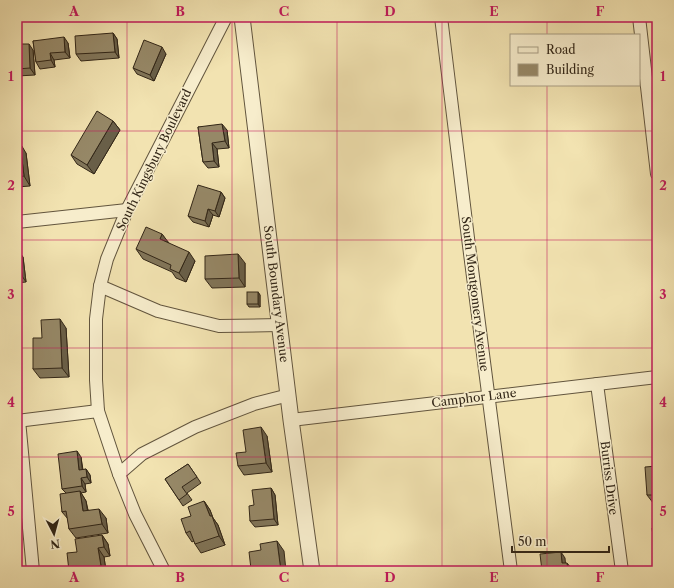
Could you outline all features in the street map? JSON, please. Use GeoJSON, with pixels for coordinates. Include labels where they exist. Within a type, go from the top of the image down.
{"type":"FeatureCollection","features":[{"type":"Feature","properties":{"kind":"street","name":"South Kingsbury Boulevard"},"geometry":{"type":"LineString","coordinates":[[164,571],[135,514],[119,474],[98,411],[96,380],[96,319],[100,286],[107,259],[127,210],[226,17]]}},
{"type":"Feature","properties":{"kind":"street","name":"South Boundary Avenue"},"geometry":{"type":"LineString","coordinates":[[242,17],[291,420],[312,571]]}},
{"type":"Feature","properties":{"kind":"street","name":"South Montgomery Avenue"},"geometry":{"type":"LineString","coordinates":[[441,17],[511,571]]}},
{"type":"Feature","properties":{"kind":"street"},"geometry":{"type":"LineString","coordinates":[[639,17],[657,174]]}},
{"type":"Feature","properties":{"kind":"street"},"geometry":{"type":"LineString","coordinates":[[17,222],[127,210]]}},
{"type":"Feature","properties":{"kind":"street"},"geometry":{"type":"LineString","coordinates":[[100,286],[158,311],[219,326],[279,325]]}},
{"type":"Feature","properties":{"kind":"street","name":"Camphor Lane"},"geometry":{"type":"LineString","coordinates":[[291,420],[657,377]]}},
{"type":"Feature","properties":{"kind":"street","name":"Burriss Drive"},"geometry":{"type":"LineString","coordinates":[[597,384],[622,571]]}},
{"type":"Feature","properties":{"kind":"street"},"geometry":{"type":"LineString","coordinates":[[119,474],[142,454],[195,426],[254,404],[289,395]]}},
{"type":"Feature","properties":{"kind":"street"},"geometry":{"type":"LineString","coordinates":[[33,571],[18,420],[98,411]]}},
{"type":"Feature","properties":{"kind":"building"},"geometry":{"type":"Polygon","coordinates":[[[113,33],[115,52],[76,54],[75,36],[113,33]]]}},
{"type":"Feature","properties":{"kind":"building"},"geometry":{"type":"Polygon","coordinates":[[[64,37],[65,52],[50,53],[51,60],[36,62],[33,41],[64,37]]]}},
{"type":"Feature","properties":{"kind":"building"},"geometry":{"type":"Polygon","coordinates":[[[144,40],[162,47],[150,75],[133,68],[144,40]]]}},
{"type":"Feature","properties":{"kind":"building"},"geometry":{"type":"Polygon","coordinates":[[[17,44],[29,44],[30,68],[17,69],[17,44]]]}},
{"type":"Feature","properties":{"kind":"building"},"geometry":{"type":"Polygon","coordinates":[[[97,111],[113,121],[87,165],[71,155],[97,111]]]}},
{"type":"Feature","properties":{"kind":"building"},"geometry":{"type":"Polygon","coordinates":[[[222,124],[225,141],[212,143],[214,161],[203,162],[198,127],[222,124]]]}},
{"type":"Feature","properties":{"kind":"building"},"geometry":{"type":"Polygon","coordinates":[[[20,143],[24,176],[17,177],[17,144],[20,143]]]}},
{"type":"Feature","properties":{"kind":"building"},"geometry":{"type":"Polygon","coordinates":[[[198,185],[221,192],[215,211],[208,209],[205,221],[188,216],[198,185]]]}},
{"type":"Feature","properties":{"kind":"building"},"geometry":{"type":"Polygon","coordinates":[[[146,227],[162,234],[160,239],[189,252],[179,273],[170,269],[171,265],[136,249],[146,227]]]}},
{"type":"Feature","properties":{"kind":"building"},"geometry":{"type":"Polygon","coordinates":[[[17,251],[19,251],[22,276],[17,276],[17,251]]]}},
{"type":"Feature","properties":{"kind":"building"},"geometry":{"type":"Polygon","coordinates":[[[238,254],[239,278],[205,279],[205,256],[238,254]]]}},
{"type":"Feature","properties":{"kind":"building"},"geometry":{"type":"Polygon","coordinates":[[[247,292],[258,292],[258,304],[247,304],[247,292]]]}},
{"type":"Feature","properties":{"kind":"building"},"geometry":{"type":"Polygon","coordinates":[[[60,319],[62,368],[33,369],[33,338],[42,338],[41,320],[60,319]]]}},
{"type":"Feature","properties":{"kind":"building"},"geometry":{"type":"Polygon","coordinates":[[[261,427],[266,463],[238,466],[236,453],[246,452],[243,430],[261,427]]]}},
{"type":"Feature","properties":{"kind":"building"},"geometry":{"type":"Polygon","coordinates":[[[77,451],[79,470],[86,469],[87,477],[81,478],[82,486],[62,489],[58,454],[77,451]]]}},
{"type":"Feature","properties":{"kind":"building"},"geometry":{"type":"Polygon","coordinates":[[[188,464],[197,477],[182,487],[187,494],[179,500],[165,479],[188,464]]]}},
{"type":"Feature","properties":{"kind":"building"},"geometry":{"type":"Polygon","coordinates":[[[657,466],[657,504],[654,504],[654,495],[647,495],[645,467],[657,466]]]}},
{"type":"Feature","properties":{"kind":"building"},"geometry":{"type":"Polygon","coordinates":[[[271,488],[274,519],[250,521],[249,506],[254,505],[252,490],[271,488]]]}},
{"type":"Feature","properties":{"kind":"building"},"geometry":{"type":"Polygon","coordinates":[[[80,491],[83,511],[99,509],[102,524],[69,529],[66,511],[62,512],[60,494],[80,491]]]}},
{"type":"Feature","properties":{"kind":"building"},"geometry":{"type":"Polygon","coordinates":[[[204,501],[210,516],[212,516],[219,536],[195,544],[190,531],[186,533],[181,519],[191,516],[188,507],[204,501]]]}},
{"type":"Feature","properties":{"kind":"building"},"geometry":{"type":"Polygon","coordinates":[[[652,528],[657,528],[657,545],[654,545],[652,528]]]}},
{"type":"Feature","properties":{"kind":"building"},"geometry":{"type":"Polygon","coordinates":[[[102,535],[104,547],[98,548],[101,566],[69,571],[67,553],[77,552],[75,539],[102,535]]]}},
{"type":"Feature","properties":{"kind":"building"},"geometry":{"type":"Polygon","coordinates":[[[277,541],[281,571],[242,571],[251,569],[249,552],[261,550],[260,544],[277,541]]]}},
{"type":"Feature","properties":{"kind":"building"},"geometry":{"type":"Polygon","coordinates":[[[561,552],[562,563],[567,563],[568,571],[542,571],[540,554],[561,552]]]}}]}
